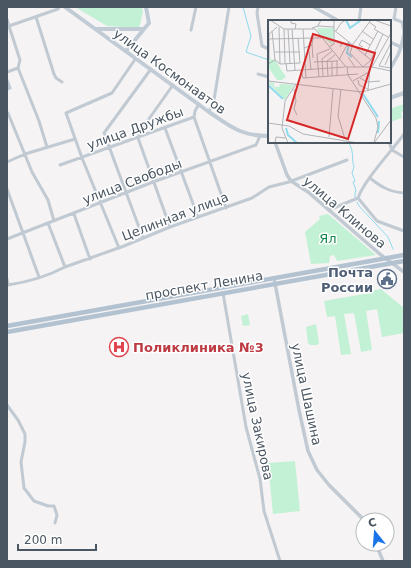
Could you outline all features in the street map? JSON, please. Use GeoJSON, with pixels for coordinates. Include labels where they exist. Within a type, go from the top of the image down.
{"type":"FeatureCollection","features":[{"type":"Feature","properties":{"kind":"main road","name":"улица Космонавтов"},"geometry":{"type":"LineString","coordinates":[[65,7],[234,129],[243,133],[268,136]]}},
{"type":"Feature","properties":{"kind":"main road"},"geometry":{"type":"LineString","coordinates":[[126,51],[149,23],[146,7]]}},
{"type":"Feature","properties":{"kind":"main road"},"geometry":{"type":"LineString","coordinates":[[96,29],[144,29]]}},
{"type":"Feature","properties":{"kind":"main road"},"geometry":{"type":"LineString","coordinates":[[391,98],[404,93]]}},
{"type":"Feature","properties":{"kind":"main road","name":"проспект Ленина"},"geometry":{"type":"LineString","coordinates":[[7,326],[404,256]]}},
{"type":"Feature","properties":{"kind":"main road","name":"проспект Ленина"},"geometry":{"type":"LineString","coordinates":[[7,332],[404,261]]}},
{"type":"Feature","properties":{"kind":"main road"},"geometry":{"type":"LineString","coordinates":[[163,298],[164,304]]}},
{"type":"Feature","properties":{"kind":"street"},"geometry":{"type":"LineString","coordinates":[[9,26],[58,9],[59,7]]}},
{"type":"Feature","properties":{"kind":"street"},"geometry":{"type":"LineString","coordinates":[[191,30],[196,7]]}},
{"type":"Feature","properties":{"kind":"street"},"geometry":{"type":"LineString","coordinates":[[209,112],[214,100],[229,7]]}},
{"type":"Feature","properties":{"kind":"street"},"geometry":{"type":"LineString","coordinates":[[258,7],[257,13],[262,46],[268,49]]}},
{"type":"Feature","properties":{"kind":"street"},"geometry":{"type":"LineString","coordinates":[[314,7],[338,20]]}},
{"type":"Feature","properties":{"kind":"street"},"geometry":{"type":"LineString","coordinates":[[323,13],[324,7]]}},
{"type":"Feature","properties":{"kind":"street"},"geometry":{"type":"LineString","coordinates":[[359,20],[361,7]]}},
{"type":"Feature","properties":{"kind":"street"},"geometry":{"type":"LineString","coordinates":[[391,67],[401,47],[404,26],[402,22],[394,19],[396,7]]}},
{"type":"Feature","properties":{"kind":"street"},"geometry":{"type":"LineString","coordinates":[[36,17],[54,74],[56,78],[62,82]]}},
{"type":"Feature","properties":{"kind":"street"},"geometry":{"type":"LineString","coordinates":[[7,19],[20,60],[18,68],[37,115],[47,146]]}},
{"type":"Feature","properties":{"kind":"street"},"geometry":{"type":"LineString","coordinates":[[391,42],[401,47]]}},
{"type":"Feature","properties":{"kind":"street"},"geometry":{"type":"LineString","coordinates":[[119,248],[100,204],[66,114],[112,93],[136,58]]}},
{"type":"Feature","properties":{"kind":"street"},"geometry":{"type":"LineString","coordinates":[[7,72],[18,68]]}},
{"type":"Feature","properties":{"kind":"street"},"geometry":{"type":"LineString","coordinates":[[143,238],[104,133],[151,69]]}},
{"type":"Feature","properties":{"kind":"street"},"geometry":{"type":"LineString","coordinates":[[258,74],[268,77]]}},
{"type":"Feature","properties":{"kind":"street"},"geometry":{"type":"LineString","coordinates":[[7,80],[10,88],[7,89]]}},
{"type":"Feature","properties":{"kind":"street"},"geometry":{"type":"LineString","coordinates":[[170,227],[138,138],[141,130],[173,85]]}},
{"type":"Feature","properties":{"kind":"street"},"geometry":{"type":"LineString","coordinates":[[199,104],[195,111],[194,117],[226,208]]}},
{"type":"Feature","properties":{"kind":"street"},"geometry":{"type":"LineString","coordinates":[[8,113],[32,172],[48,200],[54,221]]}},
{"type":"Feature","properties":{"kind":"street","name":"улица Дружбы"},"geometry":{"type":"LineString","coordinates":[[60,165],[194,117]]}},
{"type":"Feature","properties":{"kind":"street"},"geometry":{"type":"LineString","coordinates":[[165,128],[198,217]]}},
{"type":"Feature","properties":{"kind":"street"},"geometry":{"type":"LineString","coordinates":[[329,210],[358,198],[360,192],[370,178],[404,134]]}},
{"type":"Feature","properties":{"kind":"street","name":"улица Свободы"},"geometry":{"type":"LineString","coordinates":[[7,239],[127,194],[153,182],[256,145],[260,136]]}},
{"type":"Feature","properties":{"kind":"street"},"geometry":{"type":"LineString","coordinates":[[7,162],[47,146],[75,139]]}},
{"type":"Feature","properties":{"kind":"street"},"geometry":{"type":"LineString","coordinates":[[274,143],[287,175],[291,181]]}},
{"type":"Feature","properties":{"kind":"street"},"geometry":{"type":"LineString","coordinates":[[389,143],[392,150],[404,157]]}},
{"type":"Feature","properties":{"kind":"street","name":"Целинная улица"},"geometry":{"type":"LineString","coordinates":[[7,279],[8,285],[26,282],[56,272],[65,267],[119,248],[170,227],[252,198],[269,187],[291,181],[347,160]]}},
{"type":"Feature","properties":{"kind":"street"},"geometry":{"type":"LineString","coordinates":[[370,178],[382,187],[391,191],[404,193]]}},
{"type":"Feature","properties":{"kind":"street","name":"улица Клинова"},"geometry":{"type":"LineString","coordinates":[[291,181],[308,192],[386,259],[404,272]]}},
{"type":"Feature","properties":{"kind":"street"},"geometry":{"type":"LineString","coordinates":[[7,189],[39,277]]}},
{"type":"Feature","properties":{"kind":"street"},"geometry":{"type":"LineString","coordinates":[[358,198],[377,221],[404,231]]}},
{"type":"Feature","properties":{"kind":"street"},"geometry":{"type":"LineString","coordinates":[[74,214],[90,258]]}},
{"type":"Feature","properties":{"kind":"street"},"geometry":{"type":"LineString","coordinates":[[48,223],[65,267]]}},
{"type":"Feature","properties":{"kind":"street","name":"улица Шашина"},"geometry":{"type":"LineString","coordinates":[[274,278],[308,450],[317,470],[329,485],[356,512]]}},
{"type":"Feature","properties":{"kind":"street","name":"улица Закирова"},"geometry":{"type":"LineString","coordinates":[[223,293],[246,427],[260,479],[264,511],[280,561]]}},
{"type":"Feature","properties":{"kind":"street"},"geometry":{"type":"LineString","coordinates":[[7,405],[18,420],[25,434],[21,462],[24,488],[34,501],[48,506],[54,506],[57,515],[55,523]]}},
{"type":"Feature","properties":{"kind":"green space"},"geometry":{"type":"Polygon","coordinates":[[[75,7],[142,7],[143,12],[139,28],[107,26],[75,7]]]}},
{"type":"Feature","properties":{"kind":"green space"},"geometry":{"type":"Polygon","coordinates":[[[404,104],[404,111],[401,112],[402,118],[391,122],[391,109],[404,104]]]}},
{"type":"Feature","properties":{"kind":"green space","name":"Ял"},"geometry":{"type":"Polygon","coordinates":[[[328,214],[376,255],[337,261],[334,255],[330,256],[329,263],[311,264],[305,232],[320,219],[319,216],[328,214]]]}},
{"type":"Feature","properties":{"kind":"green space"},"geometry":{"type":"Polygon","coordinates":[[[381,289],[404,308],[404,333],[382,337],[377,309],[366,311],[372,350],[361,352],[354,313],[344,314],[351,354],[341,355],[335,316],[327,317],[324,301],[370,293],[370,291],[381,289]]]}},
{"type":"Feature","properties":{"kind":"green space"},"geometry":{"type":"Polygon","coordinates":[[[248,314],[250,325],[243,326],[241,316],[248,314]]]}},
{"type":"Feature","properties":{"kind":"green space"},"geometry":{"type":"Polygon","coordinates":[[[316,324],[319,343],[317,345],[310,345],[308,343],[306,327],[316,324]]]}},
{"type":"Feature","properties":{"kind":"green space"},"geometry":{"type":"Polygon","coordinates":[[[295,461],[300,511],[273,514],[268,463],[295,461]]]}},
{"type":"Feature","properties":{"kind":"waterway"},"geometry":{"type":"LineString","coordinates":[[243,7],[251,36],[246,52],[268,60]]}},
{"type":"Feature","properties":{"kind":"waterway"},"geometry":{"type":"LineString","coordinates":[[349,143],[352,152],[354,167],[352,173],[355,181],[353,182],[356,190],[355,197]]}},
{"type":"Feature","properties":{"kind":"waterway"},"geometry":{"type":"LineString","coordinates":[[357,202],[388,237],[393,249]]}},
{"type":"Feature","properties":{"kind":"place","name":"Почта России"},"geometry":{"type":"Point","coordinates":[387,279]}},
{"type":"Feature","properties":{"kind":"place","name":"Поликлиника №3"},"geometry":{"type":"Point","coordinates":[119,347]}}]}
